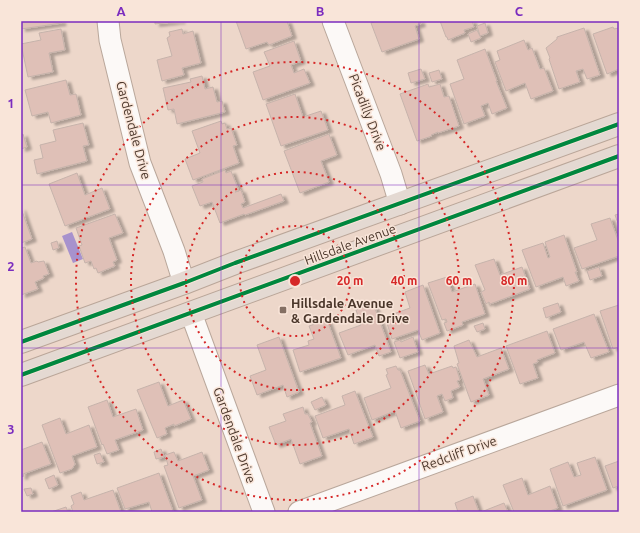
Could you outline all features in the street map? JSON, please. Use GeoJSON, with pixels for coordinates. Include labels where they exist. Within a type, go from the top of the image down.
{"type":"FeatureCollection","features":[{"type":"Feature","properties":{"kind":"highway","name":"Hillsdale Avenue"},"geometry":{"type":"LineString","coordinates":[[21,342],[184,283],[234,263],[619,124]]}},
{"type":"Feature","properties":{"kind":"highway","name":"Hillsdale Avenue"},"geometry":{"type":"LineString","coordinates":[[21,375],[619,156]]}},
{"type":"Feature","properties":{"kind":"highway"},"geometry":{"type":"LineString","coordinates":[[191,313],[194,303],[202,294],[228,284],[234,263]]}},
{"type":"Feature","properties":{"kind":"highway"},"geometry":{"type":"LineString","coordinates":[[145,329],[151,312],[173,304],[182,292],[184,283]]}},
{"type":"Feature","properties":{"kind":"street","name":"Gardendale Drive"},"geometry":{"type":"LineString","coordinates":[[108,21],[110,40],[140,163],[174,251],[184,283]]}},
{"type":"Feature","properties":{"kind":"street","name":"Picadilly Drive"},"geometry":{"type":"LineString","coordinates":[[334,21],[391,174],[400,204]]}},
{"type":"Feature","properties":{"kind":"street","name":"Gardendale Drive"},"geometry":{"type":"LineString","coordinates":[[191,313],[264,512]]}},
{"type":"Feature","properties":{"kind":"street","name":"Redcliff Drive"},"geometry":{"type":"LineString","coordinates":[[299,512],[619,395]]}},
{"type":"Feature","properties":{"kind":"shaded area"},"geometry":{"type":"Polygon","coordinates":[[[72,232],[83,259],[73,263],[62,236],[72,232]]]}},
{"type":"Feature","properties":{"kind":"building"},"geometry":{"type":"Polygon","coordinates":[[[21,21],[61,21],[62,23],[21,29],[21,21]]]}},
{"type":"Feature","properties":{"kind":"building"},"geometry":{"type":"Polygon","coordinates":[[[155,21],[181,21],[155,24],[155,21]]]}},
{"type":"Feature","properties":{"kind":"building"},"geometry":{"type":"Polygon","coordinates":[[[236,21],[287,21],[292,36],[269,45],[267,42],[246,49],[236,21]]]}},
{"type":"Feature","properties":{"kind":"building"},"geometry":{"type":"Polygon","coordinates":[[[376,21],[420,21],[421,24],[415,26],[419,39],[382,52],[371,23],[376,21]]]}},
{"type":"Feature","properties":{"kind":"building"},"geometry":{"type":"Polygon","coordinates":[[[440,21],[472,21],[474,27],[464,30],[465,33],[448,40],[440,21]]]}},
{"type":"Feature","properties":{"kind":"building"},"geometry":{"type":"Polygon","coordinates":[[[485,23],[488,33],[480,36],[477,26],[485,23]]]}},
{"type":"Feature","properties":{"kind":"building"},"geometry":{"type":"Polygon","coordinates":[[[613,27],[614,29],[619,28],[619,69],[607,74],[593,34],[613,27]]]}},
{"type":"Feature","properties":{"kind":"building"},"geometry":{"type":"Polygon","coordinates":[[[584,28],[600,75],[587,79],[583,69],[576,71],[580,82],[559,89],[546,48],[557,39],[557,37],[584,28]]]}},
{"type":"Feature","properties":{"kind":"building"},"geometry":{"type":"Polygon","coordinates":[[[61,29],[65,50],[49,53],[53,72],[28,77],[21,44],[41,40],[39,33],[61,29]]]}},
{"type":"Feature","properties":{"kind":"building"},"geometry":{"type":"Polygon","coordinates":[[[182,29],[183,34],[193,31],[201,63],[182,68],[184,75],[162,81],[157,60],[172,56],[167,38],[170,36],[169,32],[182,29]]]}},
{"type":"Feature","properties":{"kind":"building"},"geometry":{"type":"Polygon","coordinates":[[[477,30],[481,38],[471,42],[468,34],[477,30]]]}},
{"type":"Feature","properties":{"kind":"building"},"geometry":{"type":"Polygon","coordinates":[[[524,40],[528,50],[532,48],[540,69],[544,68],[553,91],[531,99],[525,83],[506,91],[495,62],[500,60],[497,51],[524,40]]]}},
{"type":"Feature","properties":{"kind":"building"},"geometry":{"type":"Polygon","coordinates":[[[294,41],[301,61],[291,65],[294,73],[304,69],[310,83],[263,100],[253,72],[270,66],[264,52],[294,41]]]}},
{"type":"Feature","properties":{"kind":"building"},"geometry":{"type":"Polygon","coordinates":[[[485,49],[507,108],[492,114],[488,103],[481,106],[485,116],[464,124],[450,84],[464,79],[457,60],[485,49]]]}},
{"type":"Feature","properties":{"kind":"building"},"geometry":{"type":"Polygon","coordinates":[[[421,69],[425,79],[411,83],[408,73],[421,69]]]}},
{"type":"Feature","properties":{"kind":"building"},"geometry":{"type":"Polygon","coordinates":[[[439,70],[442,79],[432,82],[429,73],[439,70]]]}},
{"type":"Feature","properties":{"kind":"building"},"geometry":{"type":"Polygon","coordinates":[[[202,76],[205,89],[213,87],[217,102],[222,101],[225,112],[177,124],[174,109],[168,110],[163,88],[191,82],[190,79],[202,76]]]}},
{"type":"Feature","properties":{"kind":"building"},"geometry":{"type":"Polygon","coordinates":[[[66,80],[70,95],[76,94],[81,115],[51,123],[48,112],[32,116],[25,90],[66,80]]]}},
{"type":"Feature","properties":{"kind":"building"},"geometry":{"type":"Polygon","coordinates":[[[428,84],[429,87],[440,84],[444,97],[449,96],[459,126],[438,132],[431,135],[432,136],[417,141],[400,94],[428,84]]]}},
{"type":"Feature","properties":{"kind":"building"},"geometry":{"type":"Polygon","coordinates":[[[295,94],[303,117],[321,111],[328,130],[281,146],[266,104],[295,94]]]}},
{"type":"Feature","properties":{"kind":"building"},"geometry":{"type":"Polygon","coordinates":[[[221,121],[222,124],[225,123],[227,129],[231,128],[237,145],[233,146],[239,163],[193,180],[185,159],[200,153],[192,131],[221,121]]]}},
{"type":"Feature","properties":{"kind":"building"},"geometry":{"type":"Polygon","coordinates":[[[83,123],[89,145],[83,146],[87,161],[37,174],[34,160],[43,158],[40,145],[56,141],[53,130],[83,123]]]}},
{"type":"Feature","properties":{"kind":"building"},"geometry":{"type":"Polygon","coordinates":[[[23,134],[27,147],[21,149],[21,135],[23,134]]]}},
{"type":"Feature","properties":{"kind":"building"},"geometry":{"type":"Polygon","coordinates":[[[329,134],[337,155],[321,161],[329,182],[300,193],[284,151],[329,134]]]}},
{"type":"Feature","properties":{"kind":"building"},"geometry":{"type":"Polygon","coordinates":[[[225,170],[226,173],[231,171],[239,191],[241,190],[245,202],[241,204],[243,208],[281,194],[284,201],[220,223],[212,202],[200,206],[192,186],[203,182],[202,179],[225,170]]]}},
{"type":"Feature","properties":{"kind":"building"},"geometry":{"type":"Polygon","coordinates":[[[77,173],[85,195],[102,188],[110,209],[65,226],[49,184],[77,173]]]}},
{"type":"Feature","properties":{"kind":"building"},"geometry":{"type":"Polygon","coordinates":[[[21,208],[32,239],[21,243],[21,208]]]}},
{"type":"Feature","properties":{"kind":"building"},"geometry":{"type":"Polygon","coordinates":[[[115,214],[123,233],[109,238],[117,260],[113,262],[115,266],[98,273],[96,268],[94,269],[91,261],[85,263],[79,246],[82,245],[76,228],[115,214]]]}},
{"type":"Feature","properties":{"kind":"building"},"geometry":{"type":"Polygon","coordinates":[[[619,214],[619,226],[615,215],[619,214]]]}},
{"type":"Feature","properties":{"kind":"building"},"geometry":{"type":"Polygon","coordinates":[[[610,218],[619,243],[619,256],[582,269],[574,248],[597,240],[591,224],[610,218]]]}},
{"type":"Feature","properties":{"kind":"building"},"geometry":{"type":"Polygon","coordinates":[[[564,235],[579,281],[566,286],[563,277],[536,287],[522,250],[543,243],[548,258],[550,257],[545,242],[564,235]]]}},
{"type":"Feature","properties":{"kind":"building"},"geometry":{"type":"Polygon","coordinates":[[[57,241],[59,248],[53,250],[51,243],[57,241]]]}},
{"type":"Feature","properties":{"kind":"building"},"geometry":{"type":"Polygon","coordinates":[[[25,247],[31,263],[44,261],[49,274],[43,276],[44,278],[35,282],[38,289],[21,295],[21,248],[25,247]]]}},
{"type":"Feature","properties":{"kind":"building"},"geometry":{"type":"Polygon","coordinates":[[[494,259],[500,275],[522,267],[530,289],[490,304],[489,302],[486,304],[481,292],[485,290],[475,265],[494,259]]]}},
{"type":"Feature","properties":{"kind":"building"},"geometry":{"type":"Polygon","coordinates":[[[599,267],[602,276],[590,280],[587,271],[599,267]]]}},
{"type":"Feature","properties":{"kind":"building"},"geometry":{"type":"Polygon","coordinates":[[[447,277],[452,292],[475,284],[485,314],[462,322],[463,325],[447,331],[444,323],[447,322],[446,319],[442,320],[428,283],[447,277]]]}},
{"type":"Feature","properties":{"kind":"building"},"geometry":{"type":"Polygon","coordinates":[[[423,285],[440,333],[422,340],[418,330],[392,339],[385,317],[410,308],[405,292],[423,285]]]}},
{"type":"Feature","properties":{"kind":"building"},"geometry":{"type":"Polygon","coordinates":[[[373,303],[391,352],[379,356],[375,345],[348,355],[339,333],[361,325],[356,310],[373,303]]]}},
{"type":"Feature","properties":{"kind":"building"},"geometry":{"type":"Polygon","coordinates":[[[558,303],[561,312],[546,318],[543,308],[558,303]]]}},
{"type":"Feature","properties":{"kind":"building"},"geometry":{"type":"Polygon","coordinates":[[[619,305],[619,347],[613,349],[600,311],[619,305]]]}},
{"type":"Feature","properties":{"kind":"building"},"geometry":{"type":"Polygon","coordinates":[[[594,314],[609,352],[591,358],[584,342],[561,350],[553,329],[594,314]]]}},
{"type":"Feature","properties":{"kind":"building"},"geometry":{"type":"Polygon","coordinates":[[[327,320],[341,358],[300,372],[293,350],[309,345],[308,341],[314,339],[309,326],[327,320]]]}},
{"type":"Feature","properties":{"kind":"building"},"geometry":{"type":"Polygon","coordinates":[[[483,323],[485,329],[477,332],[474,326],[483,323]]]}},
{"type":"Feature","properties":{"kind":"building"},"geometry":{"type":"Polygon","coordinates":[[[547,331],[555,353],[537,360],[538,362],[533,364],[538,378],[520,384],[506,346],[547,331]]]}},
{"type":"Feature","properties":{"kind":"building"},"geometry":{"type":"Polygon","coordinates":[[[279,337],[299,392],[287,397],[283,385],[257,395],[250,376],[266,370],[257,345],[279,337]]]}},
{"type":"Feature","properties":{"kind":"building"},"geometry":{"type":"Polygon","coordinates":[[[413,337],[418,352],[400,358],[394,342],[400,340],[401,342],[413,337]]]}},
{"type":"Feature","properties":{"kind":"building"},"geometry":{"type":"Polygon","coordinates":[[[469,340],[477,357],[501,348],[509,369],[483,379],[489,395],[471,402],[457,364],[459,363],[454,346],[469,340]]]}},
{"type":"Feature","properties":{"kind":"building"},"geometry":{"type":"Polygon","coordinates":[[[425,365],[429,374],[452,366],[453,368],[456,367],[460,380],[457,381],[460,387],[451,391],[453,398],[445,401],[442,394],[437,396],[443,412],[425,419],[408,371],[425,365]]]}},
{"type":"Feature","properties":{"kind":"building"},"geometry":{"type":"Polygon","coordinates":[[[396,366],[398,370],[400,370],[420,421],[401,428],[395,411],[372,420],[364,398],[391,388],[386,375],[388,374],[386,369],[396,366]]]}},
{"type":"Feature","properties":{"kind":"building"},"geometry":{"type":"Polygon","coordinates":[[[159,382],[168,406],[183,400],[191,419],[165,428],[167,434],[157,438],[137,390],[159,382]]]}},
{"type":"Feature","properties":{"kind":"building"},"geometry":{"type":"Polygon","coordinates":[[[355,391],[373,437],[354,444],[349,429],[323,438],[315,416],[345,405],[342,396],[355,391]]]}},
{"type":"Feature","properties":{"kind":"building"},"geometry":{"type":"Polygon","coordinates":[[[322,397],[326,405],[315,410],[311,402],[322,397]]]}},
{"type":"Feature","properties":{"kind":"building"},"geometry":{"type":"Polygon","coordinates":[[[107,400],[113,417],[136,409],[143,430],[115,440],[119,450],[107,454],[103,444],[102,445],[88,407],[107,400]]]}},
{"type":"Feature","properties":{"kind":"building"},"geometry":{"type":"Polygon","coordinates":[[[303,407],[305,414],[308,414],[312,422],[310,423],[322,456],[300,464],[291,439],[276,445],[269,427],[286,421],[283,414],[303,407]]]}},
{"type":"Feature","properties":{"kind":"building"},"geometry":{"type":"Polygon","coordinates":[[[60,418],[66,434],[89,425],[97,447],[72,456],[75,464],[72,469],[60,473],[42,425],[60,418]]]}},
{"type":"Feature","properties":{"kind":"building"},"geometry":{"type":"Polygon","coordinates":[[[42,442],[51,464],[23,474],[24,476],[21,477],[21,450],[42,442]]]}},
{"type":"Feature","properties":{"kind":"building"},"geometry":{"type":"Polygon","coordinates":[[[161,449],[164,457],[156,459],[154,452],[161,449]]]}},
{"type":"Feature","properties":{"kind":"building"},"geometry":{"type":"Polygon","coordinates":[[[174,452],[178,461],[202,452],[209,470],[193,476],[202,500],[179,508],[164,466],[168,465],[165,455],[174,452]]]}},
{"type":"Feature","properties":{"kind":"building"},"geometry":{"type":"Polygon","coordinates":[[[100,453],[104,462],[97,464],[94,455],[100,453]]]}},
{"type":"Feature","properties":{"kind":"building"},"geometry":{"type":"Polygon","coordinates":[[[595,457],[607,490],[563,506],[550,469],[568,462],[574,477],[581,475],[577,463],[595,457]]]}},
{"type":"Feature","properties":{"kind":"building"},"geometry":{"type":"Polygon","coordinates":[[[619,461],[619,486],[613,488],[605,466],[619,461]]]}},
{"type":"Feature","properties":{"kind":"building"},"geometry":{"type":"Polygon","coordinates":[[[159,473],[173,511],[152,512],[149,502],[125,509],[117,488],[159,473]]]}},
{"type":"Feature","properties":{"kind":"building"},"geometry":{"type":"Polygon","coordinates":[[[54,475],[58,485],[49,489],[45,479],[54,475]]]}},
{"type":"Feature","properties":{"kind":"building"},"geometry":{"type":"Polygon","coordinates":[[[522,478],[528,495],[550,486],[558,508],[547,512],[514,512],[503,485],[522,478]]]}},
{"type":"Feature","properties":{"kind":"building"},"geometry":{"type":"Polygon","coordinates":[[[31,488],[33,494],[27,496],[24,489],[31,488]]]}},
{"type":"Feature","properties":{"kind":"building"},"geometry":{"type":"Polygon","coordinates":[[[113,490],[121,512],[73,512],[71,506],[74,504],[71,496],[81,492],[84,500],[113,490]]]}},
{"type":"Feature","properties":{"kind":"building"},"geometry":{"type":"Polygon","coordinates":[[[473,496],[479,512],[458,512],[455,503],[473,496]]]}},
{"type":"Feature","properties":{"kind":"building"},"geometry":{"type":"Polygon","coordinates":[[[504,503],[508,512],[481,512],[504,503]]]}},
{"type":"Feature","properties":{"kind":"building"},"geometry":{"type":"Polygon","coordinates":[[[66,507],[68,512],[51,512],[66,507]]]}},
{"type":"Feature","properties":{"kind":"cycle path"},"geometry":{"type":"LineString","coordinates":[[21,342],[619,124]]}},
{"type":"Feature","properties":{"kind":"cycle path"},"geometry":{"type":"LineString","coordinates":[[21,375],[619,156]]}},
{"type":"Feature","properties":{"kind":"place","name":"Hillsdale Avenue & Gardendale Drive"},"geometry":{"type":"Point","coordinates":[283,310]}}]}
